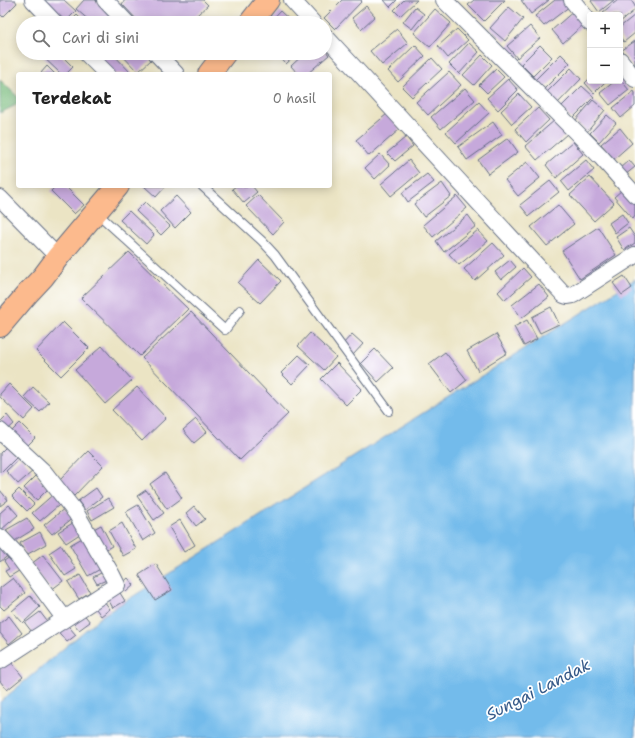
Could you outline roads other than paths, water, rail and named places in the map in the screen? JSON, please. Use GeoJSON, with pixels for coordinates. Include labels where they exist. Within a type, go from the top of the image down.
{"type":"FeatureCollection","features":[{"type":"Feature","properties":{"kind":"main road"},"geometry":{"type":"LineString","coordinates":[[255,16],[268,0]]}},
{"type":"Feature","properties":{"kind":"main road"},"geometry":{"type":"LineString","coordinates":[[210,72],[219,60]]}},
{"type":"Feature","properties":{"kind":"main road"},"geometry":{"type":"LineString","coordinates":[[0,326],[43,277],[116,188]]}},
{"type":"Feature","properties":{"kind":"street"},"geometry":{"type":"LineString","coordinates":[[33,0],[48,16]]}},
{"type":"Feature","properties":{"kind":"street"},"geometry":{"type":"LineString","coordinates":[[105,0],[120,16]]}},
{"type":"Feature","properties":{"kind":"street"},"geometry":{"type":"LineString","coordinates":[[292,0],[307,16]]}},
{"type":"Feature","properties":{"kind":"street"},"geometry":{"type":"LineString","coordinates":[[444,0],[601,157],[635,195]]}},
{"type":"Feature","properties":{"kind":"street"},"geometry":{"type":"LineString","coordinates":[[572,0],[587,19]]}},
{"type":"Feature","properties":{"kind":"street"},"geometry":{"type":"LineString","coordinates":[[332,44],[564,295],[573,295],[635,255]]}},
{"type":"Feature","properties":{"kind":"street"},"geometry":{"type":"LineString","coordinates":[[93,60],[105,72]]}},
{"type":"Feature","properties":{"kind":"street"},"geometry":{"type":"LineString","coordinates":[[163,60],[174,72]]}},
{"type":"Feature","properties":{"kind":"street"},"geometry":{"type":"LineString","coordinates":[[623,64],[635,79]]}},
{"type":"Feature","properties":{"kind":"street"},"geometry":{"type":"LineString","coordinates":[[0,198],[58,257]]}},
{"type":"Feature","properties":{"kind":"street"},"geometry":{"type":"LineString","coordinates":[[0,430],[44,472],[76,513],[112,575],[116,585],[0,660]]}},
{"type":"Feature","properties":{"kind":"street"},"geometry":{"type":"LineString","coordinates":[[0,537],[18,556],[64,618]]}},
{"type":"Feature","properties":{"kind":"lane"},"geometry":{"type":"LineString","coordinates":[[204,188],[262,241],[275,255],[389,411]]}},
{"type":"Feature","properties":{"kind":"lane"},"geometry":{"type":"LineString","coordinates":[[96,212],[225,330],[240,310]]}},
{"type":"Feature","properties":{"kind":"water","name":"Sungai Landak"},"geometry":{"type":"Polygon","coordinates":[[[635,279],[635,738],[0,738],[0,702],[102,616],[635,279]]]}}]}
